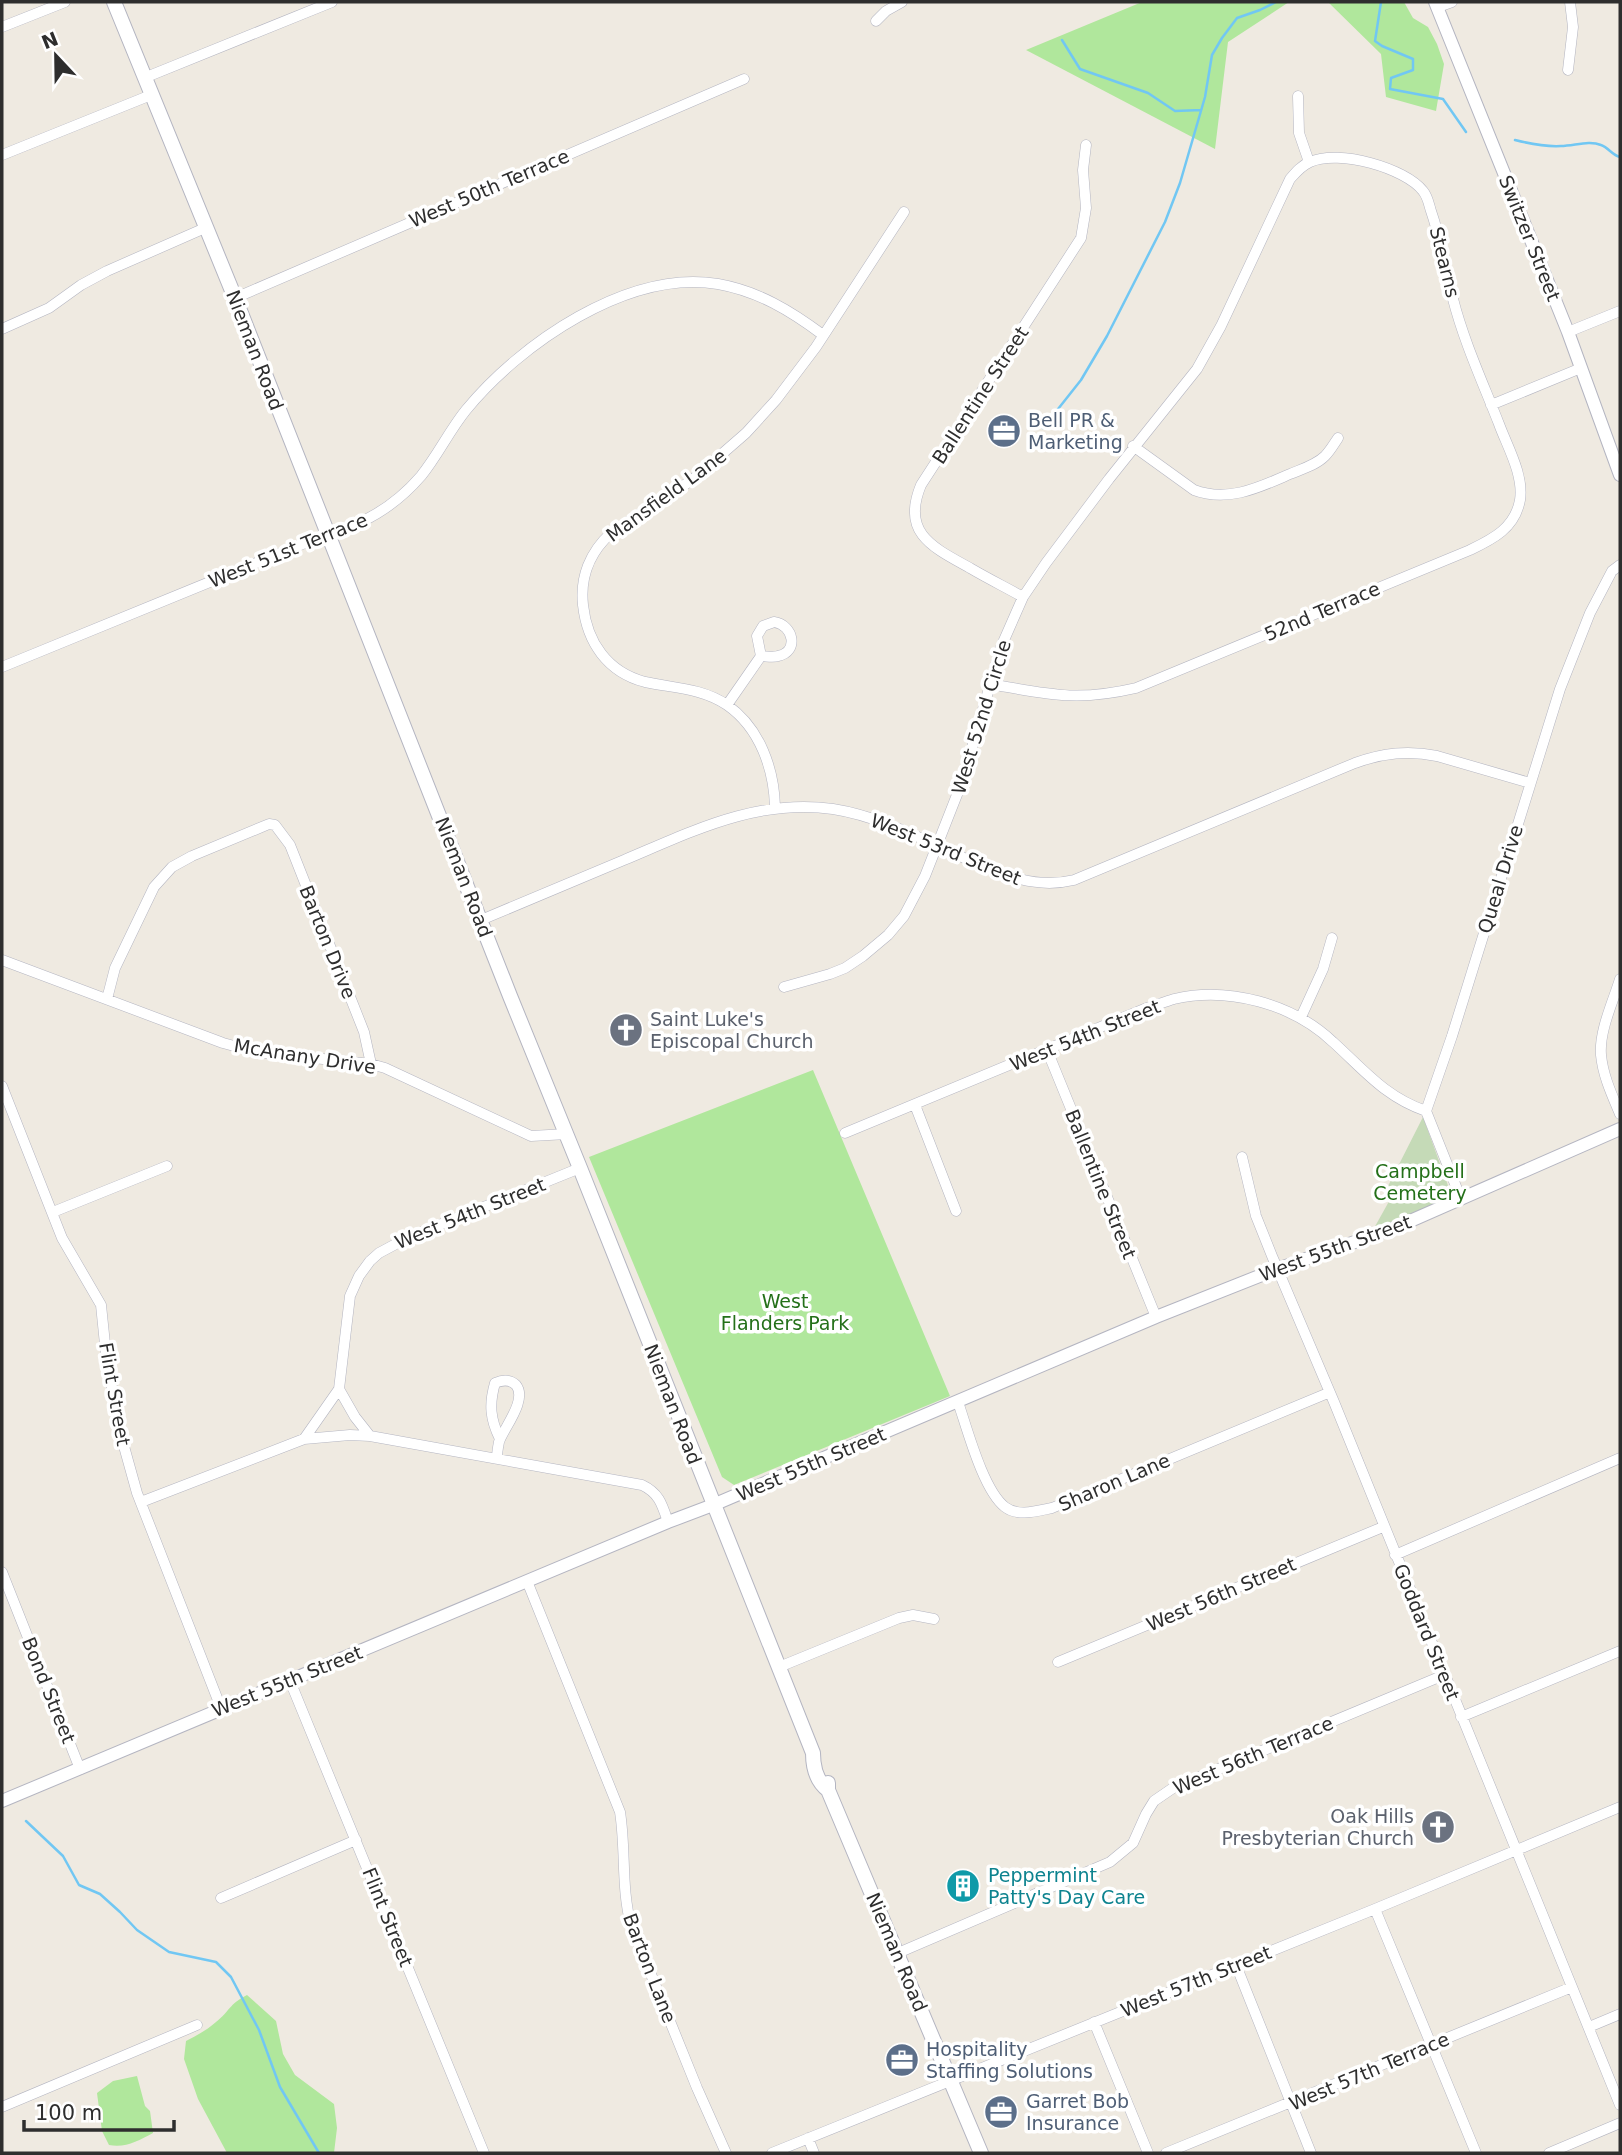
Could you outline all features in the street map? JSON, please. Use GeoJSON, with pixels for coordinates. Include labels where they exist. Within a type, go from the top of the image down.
{"type":"FeatureCollection","features":[{"type":"Feature","properties":{"kind":"main road","name":"Nieman Road"},"geometry":{"type":"LineString","coordinates":[[114,2],[235,298],[241,319],[713,1505],[813,1753],[821,1762],[828,1780],[828,1790],[981,2153]]}},
{"type":"Feature","properties":{"kind":"street"},"geometry":{"type":"LineString","coordinates":[[2,27],[65,2]]}},
{"type":"Feature","properties":{"kind":"street"},"geometry":{"type":"LineString","coordinates":[[144,78],[332,2]]}},
{"type":"Feature","properties":{"kind":"street"},"geometry":{"type":"LineString","coordinates":[[876,21],[886,11],[902,2]]}},
{"type":"Feature","properties":{"kind":"street"},"geometry":{"type":"LineString","coordinates":[[1436,5],[1452,2]]}},
{"type":"Feature","properties":{"kind":"street"},"geometry":{"type":"LineString","coordinates":[[1569,69],[1573,27],[1570,2]]}},
{"type":"Feature","properties":{"kind":"street","name":"Switzer Street"},"geometry":{"type":"LineString","coordinates":[[1436,5],[1617,457],[1620,475]]}},
{"type":"Feature","properties":{"kind":"street","name":"West 50th Terrace"},"geometry":{"type":"LineString","coordinates":[[235,298],[744,79]]}},
{"type":"Feature","properties":{"kind":"street"},"geometry":{"type":"LineString","coordinates":[[2,155],[151,95]]}},
{"type":"Feature","properties":{"kind":"street"},"geometry":{"type":"LineString","coordinates":[[1298,96],[1299,133],[1309,162]]}},
{"type":"Feature","properties":{"kind":"street","name":"Ballentine Street"},"geometry":{"type":"LineString","coordinates":[[1023,597],[932,546],[919,531],[914,514],[915,500],[921,485],[1081,238],[1086,208],[1083,170],[1086,145]]}},
{"type":"Feature","properties":{"kind":"street","name":"Stearns"},"geometry":{"type":"LineString","coordinates":[[1309,162],[1332,156],[1354,160],[1411,178],[1425,193],[1469,348],[1518,474],[1520,500],[1515,515]]}},
{"type":"Feature","properties":{"kind":"street","name":"West 52nd Circle"},"geometry":{"type":"LineString","coordinates":[[784,987],[845,968],[888,935],[904,916],[919,891],[962,782],[1000,647],[1023,597],[1133,446],[1180,392],[1203,359],[1221,327],[1290,179],[1309,162]]}},
{"type":"Feature","properties":{"kind":"street","name":"Mansfield Lane"},"geometry":{"type":"LineString","coordinates":[[775,807],[772,778],[765,754],[752,732],[727,705],[703,693],[634,678],[610,664],[596,649],[585,623],[582,600],[584,575],[600,543],[611,533],[692,480],[746,433],[796,375],[904,212]]}},
{"type":"Feature","properties":{"kind":"street"},"geometry":{"type":"LineString","coordinates":[[2,329],[49,307],[80,285],[107,271],[205,228]]}},
{"type":"Feature","properties":{"kind":"street","name":"West 51st Terrace"},"geometry":{"type":"LineString","coordinates":[[2,667],[375,515],[401,496],[421,475],[465,411],[494,378],[519,356],[573,319],[620,298],[673,283],[699,282],[734,287],[767,299],[823,335]]}},
{"type":"Feature","properties":{"kind":"street"},"geometry":{"type":"LineString","coordinates":[[1568,332],[1620,311]]}},
{"type":"Feature","properties":{"kind":"street"},"geometry":{"type":"LineString","coordinates":[[1491,405],[1581,368]]}},
{"type":"Feature","properties":{"kind":"street"},"geometry":{"type":"LineString","coordinates":[[1133,446],[1194,490],[1220,496],[1256,489],[1301,470],[1326,455],[1338,438]]}},
{"type":"Feature","properties":{"kind":"street","name":"52nd Terrace"},"geometry":{"type":"LineString","coordinates":[[990,684],[1068,697],[1120,692],[1159,679],[1470,550],[1506,529],[1515,515]]}},
{"type":"Feature","properties":{"kind":"street","name":"Queal Drive"},"geometry":{"type":"LineString","coordinates":[[1426,1111],[1452,1036],[1530,783],[1579,639],[1612,571],[1620,565]]}},
{"type":"Feature","properties":{"kind":"street"},"geometry":{"type":"LineString","coordinates":[[727,705],[761,656]]}},
{"type":"Feature","properties":{"kind":"street","name":"West 53rd Street"},"geometry":{"type":"LineString","coordinates":[[481,920],[725,819],[775,807],[831,809],[854,813],[877,820],[1014,879],[1039,884],[1074,880],[1355,763],[1384,754],[1422,753],[1530,783]]}},
{"type":"Feature","properties":{"kind":"street","name":"Barton Drive"},"geometry":{"type":"LineString","coordinates":[[107,999],[120,957],[154,887],[164,874],[192,856],[269,824],[275,825],[290,845],[364,1032],[371,1064]]}},
{"type":"Feature","properties":{"kind":"street"},"geometry":{"type":"LineString","coordinates":[[1301,1017],[1323,969],[1332,938]]}},
{"type":"Feature","properties":{"kind":"street","name":"McAnany Drive"},"geometry":{"type":"LineString","coordinates":[[2,960],[201,1035],[256,1052],[371,1064],[386,1068],[531,1136],[567,1135]]}},
{"type":"Feature","properties":{"kind":"street"},"geometry":{"type":"LineString","coordinates":[[1620,979],[1605,1028],[1601,1054],[1606,1079],[1620,1114]]}},
{"type":"Feature","properties":{"kind":"street","name":"West 54th Street"},"geometry":{"type":"LineString","coordinates":[[845,1133],[1144,1009],[1176,999],[1200,996],[1249,999],[1301,1017],[1330,1038],[1370,1079],[1389,1094],[1426,1111]]}},
{"type":"Feature","properties":{"kind":"street","name":"Ballentine Street"},"geometry":{"type":"LineString","coordinates":[[1048,1050],[1156,1317]]}},
{"type":"Feature","properties":{"kind":"street","name":"Flint Street"},"geometry":{"type":"LineString","coordinates":[[2,1086],[61,1238],[101,1305],[106,1354],[120,1432],[141,1503],[222,1708]]}},
{"type":"Feature","properties":{"kind":"street"},"geometry":{"type":"LineString","coordinates":[[915,1105],[956,1210]]}},
{"type":"Feature","properties":{"kind":"street"},"geometry":{"type":"LineString","coordinates":[[1426,1111],[1461,1199]]}},
{"type":"Feature","properties":{"kind":"street","name":"West 55th Street"},"geometry":{"type":"LineString","coordinates":[[2,1801],[1156,1317],[1278,1269],[1392,1229],[1620,1129]]}},
{"type":"Feature","properties":{"kind":"street","name":"Goddard Street"},"geometry":{"type":"LineString","coordinates":[[1242,1157],[1256,1216],[1620,2105]]}},
{"type":"Feature","properties":{"kind":"street"},"geometry":{"type":"LineString","coordinates":[[53,1212],[167,1166]]}},
{"type":"Feature","properties":{"kind":"street","name":"West 54th Street"},"geometry":{"type":"LineString","coordinates":[[304,1439],[339,1389],[350,1296],[369,1261],[391,1245],[580,1168]]}},
{"type":"Feature","properties":{"kind":"street"},"geometry":{"type":"LineString","coordinates":[[496,1458],[500,1438],[507,1430],[516,1408],[519,1391],[510,1381],[502,1380],[495,1383],[491,1400],[493,1425],[500,1438]]}},
{"type":"Feature","properties":{"kind":"street"},"geometry":{"type":"LineString","coordinates":[[339,1389],[370,1436]]}},
{"type":"Feature","properties":{"kind":"street","name":"Sharon Lane"},"geometry":{"type":"LineString","coordinates":[[958,1402],[991,1490],[1005,1508],[1024,1513],[1052,1508],[1328,1393]]}},
{"type":"Feature","properties":{"kind":"street"},"geometry":{"type":"LineString","coordinates":[[141,1503],[304,1439],[350,1435],[370,1436],[642,1485],[653,1490],[662,1504],[668,1522]]}},
{"type":"Feature","properties":{"kind":"street"},"geometry":{"type":"LineString","coordinates":[[1395,1555],[1620,1458]]}},
{"type":"Feature","properties":{"kind":"street","name":"West 56th Street"},"geometry":{"type":"LineString","coordinates":[[1058,1662],[1383,1527]]}},
{"type":"Feature","properties":{"kind":"street","name":"Bond Street"},"geometry":{"type":"LineString","coordinates":[[2,1572],[80,1769]]}},
{"type":"Feature","properties":{"kind":"street","name":"Barton Lane"},"geometry":{"type":"LineString","coordinates":[[527,1581],[620,1812],[624,1835],[626,1906],[631,1925],[726,2153]]}},
{"type":"Feature","properties":{"kind":"street"},"geometry":{"type":"LineString","coordinates":[[779,1667],[899,1618],[913,1615],[934,1619]]}},
{"type":"Feature","properties":{"kind":"street"},"geometry":{"type":"LineString","coordinates":[[1461,1717],[1620,1651]]}},
{"type":"Feature","properties":{"kind":"street","name":"West 56th Terrace"},"geometry":{"type":"LineString","coordinates":[[898,1953],[1111,1862],[1133,1843],[1154,1801],[1172,1788],[1444,1675]]}},
{"type":"Feature","properties":{"kind":"street","name":"Flint Street"},"geometry":{"type":"LineString","coordinates":[[290,1681],[484,2153]]}},
{"type":"Feature","properties":{"kind":"street","name":"West 57th Street"},"geometry":{"type":"LineString","coordinates":[[772,2153],[1620,1807]]}},
{"type":"Feature","properties":{"kind":"street"},"geometry":{"type":"LineString","coordinates":[[221,1898],[356,1840]]}},
{"type":"Feature","properties":{"kind":"street"},"geometry":{"type":"LineString","coordinates":[[1375,1909],[1476,2153]]}},
{"type":"Feature","properties":{"kind":"street"},"geometry":{"type":"LineString","coordinates":[[1236,1965],[1311,2153]]}},
{"type":"Feature","properties":{"kind":"street","name":"West 57th Terrace"},"geometry":{"type":"LineString","coordinates":[[1166,2153],[1572,1987]]}},
{"type":"Feature","properties":{"kind":"street"},"geometry":{"type":"LineString","coordinates":[[1589,2027],[1620,2014]]}},
{"type":"Feature","properties":{"kind":"street"},"geometry":{"type":"LineString","coordinates":[[1094,2022],[1148,2153]]}},
{"type":"Feature","properties":{"kind":"street"},"geometry":{"type":"LineString","coordinates":[[2,2108],[197,2025]]}},
{"type":"Feature","properties":{"kind":"street"},"geometry":{"type":"LineString","coordinates":[[1549,2153],[1620,2123]]}},
{"type":"Feature","properties":{"kind":"street"},"geometry":{"type":"LineString","coordinates":[[808,2138],[814,2153]]}},
{"type":"Feature","properties":{"kind":"green space"},"geometry":{"type":"Polygon","coordinates":[[[1142,2],[1289,2],[1228,42],[1215,149],[1026,50],[1142,2]]]}},
{"type":"Feature","properties":{"kind":"green space"},"geometry":{"type":"Polygon","coordinates":[[[1328,2],[1404,2],[1413,18],[1428,27],[1444,64],[1436,111],[1386,97],[1381,54],[1328,2]]]}},
{"type":"Feature","properties":{"kind":"green space","name":"West Flanders Park"},"geometry":{"type":"Polygon","coordinates":[[[813,1070],[950,1396],[734,1485],[722,1477],[589,1157],[813,1070]]]}},
{"type":"Feature","properties":{"kind":"green space","name":"Campbell Cemetery"},"geometry":{"type":"Polygon","coordinates":[[[1423,1117],[1450,1191],[1447,1199],[1373,1230],[1392,1196],[1386,1190],[1423,1117]]]}},
{"type":"Feature","properties":{"kind":"green space"},"geometry":{"type":"Polygon","coordinates":[[[247,1995],[276,2021],[283,2054],[295,2075],[334,2104],[337,2128],[334,2153],[227,2153],[198,2099],[184,2059],[186,2041],[209,2028],[247,1995]]]}},
{"type":"Feature","properties":{"kind":"green space"},"geometry":{"type":"Polygon","coordinates":[[[137,2076],[145,2106],[150,2111],[153,2133],[126,2145],[109,2145],[102,2131],[97,2093],[113,2081],[137,2076]]]}},
{"type":"Feature","properties":{"kind":"waterway"},"geometry":{"type":"LineString","coordinates":[[1043,428],[1081,380],[1107,336],[1165,222],[1180,183],[1205,97],[1212,55],[1237,18],[1276,2]]}},
{"type":"Feature","properties":{"kind":"waterway"},"geometry":{"type":"LineString","coordinates":[[1381,2],[1375,41],[1413,59],[1413,70],[1391,78],[1390,89],[1443,99],[1466,132]]}},
{"type":"Feature","properties":{"kind":"waterway"},"geometry":{"type":"LineString","coordinates":[[1062,40],[1080,69],[1148,93],[1175,111],[1201,110]]}},
{"type":"Feature","properties":{"kind":"waterway"},"geometry":{"type":"LineString","coordinates":[[1515,140],[1549,146],[1596,144],[1620,157]]}},
{"type":"Feature","properties":{"kind":"waterway"},"geometry":{"type":"LineString","coordinates":[[26,1821],[63,1856],[79,1885],[100,1894],[137,1930],[169,1952],[216,1962],[231,1977],[259,2030],[280,2087],[319,2153]]}},
{"type":"Feature","properties":{"kind":"place","name":"Bell PR & Marketing"},"geometry":{"type":"Point","coordinates":[1004,431]}},
{"type":"Feature","properties":{"kind":"place","name":"Saint Luke's Episcopal Church"},"geometry":{"type":"Point","coordinates":[626,1030]}},
{"type":"Feature","properties":{"kind":"place","name":"Oak Hills Presbyterian Church"},"geometry":{"type":"Point","coordinates":[1438,1827]}},
{"type":"Feature","properties":{"kind":"place","name":"Peppermint Patty's Day Care"},"geometry":{"type":"Point","coordinates":[963,1886]}},
{"type":"Feature","properties":{"kind":"place","name":"Hospitality Staffing Solutions"},"geometry":{"type":"Point","coordinates":[902,2060]}},
{"type":"Feature","properties":{"kind":"place","name":"Garret Bob Insurance"},"geometry":{"type":"Point","coordinates":[1001,2112]}}]}
